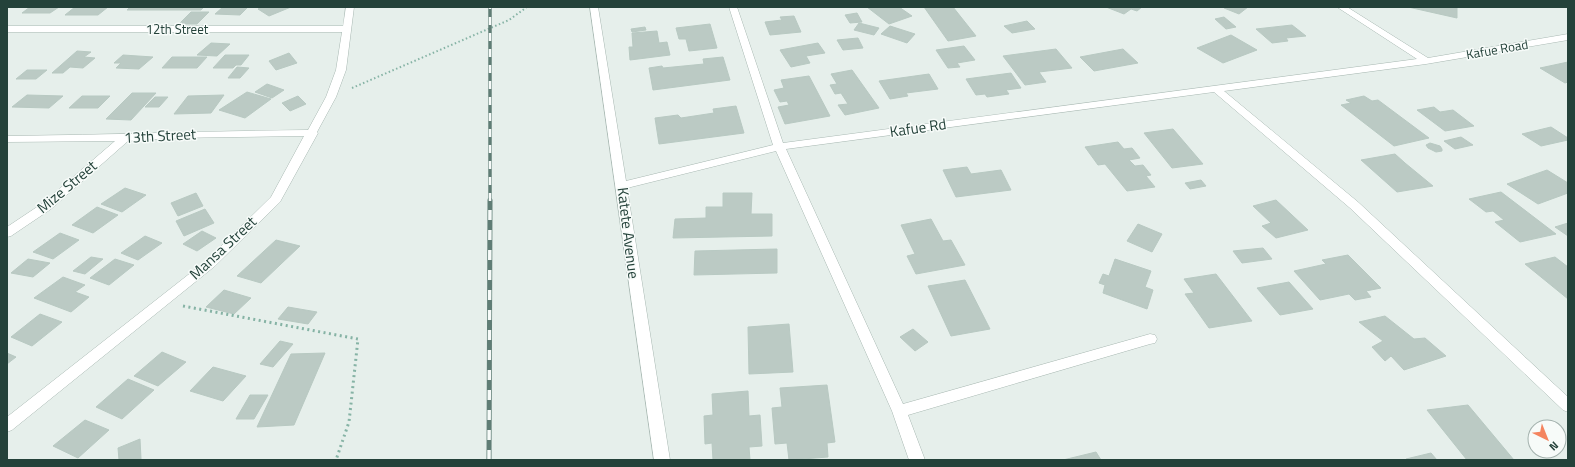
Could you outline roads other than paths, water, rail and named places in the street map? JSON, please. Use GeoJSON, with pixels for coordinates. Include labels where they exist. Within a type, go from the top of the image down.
{"type":"FeatureCollection","features":[{"type":"Feature","properties":{"kind":"street","name":"Mansa Street"},"geometry":{"type":"LineString","coordinates":[[7,426],[211,263],[276,199],[332,97],[341,70],[350,7]]}},
{"type":"Feature","properties":{"kind":"street","name":"Katete Avenue"},"geometry":{"type":"LineString","coordinates":[[594,7],[622,186],[639,318],[662,460]]}},
{"type":"Feature","properties":{"kind":"street"},"geometry":{"type":"LineString","coordinates":[[733,7],[779,147],[899,411],[917,460]]}},
{"type":"Feature","properties":{"kind":"street"},"geometry":{"type":"LineString","coordinates":[[1341,7],[1426,61]]}},
{"type":"Feature","properties":{"kind":"street","name":"12th Street"},"geometry":{"type":"LineString","coordinates":[[7,29],[346,28]]}},
{"type":"Feature","properties":{"kind":"street","name":"Kafue Road"},"geometry":{"type":"LineString","coordinates":[[1216,89],[1426,61],[1568,37]]}},
{"type":"Feature","properties":{"kind":"street","name":"Kafue Rd"},"geometry":{"type":"LineString","coordinates":[[622,186],[779,147],[1216,89]]}},
{"type":"Feature","properties":{"kind":"street"},"geometry":{"type":"LineString","coordinates":[[1216,89],[1354,205],[1568,406]]}},
{"type":"Feature","properties":{"kind":"street","name":"13th Street"},"geometry":{"type":"LineString","coordinates":[[7,139],[125,138],[171,135],[313,132]]}},
{"type":"Feature","properties":{"kind":"street","name":"Mize Street"},"geometry":{"type":"LineString","coordinates":[[7,234],[47,206],[125,138]]}},
{"type":"Feature","properties":{"kind":"street"},"geometry":{"type":"LineString","coordinates":[[899,411],[1150,339]]}},
{"type":"Feature","properties":{"kind":"railway"},"geometry":{"type":"LineString","coordinates":[[490,7],[490,200]]}},
{"type":"Feature","properties":{"kind":"railway"},"geometry":{"type":"LineString","coordinates":[[489,460],[490,200]]}}]}
